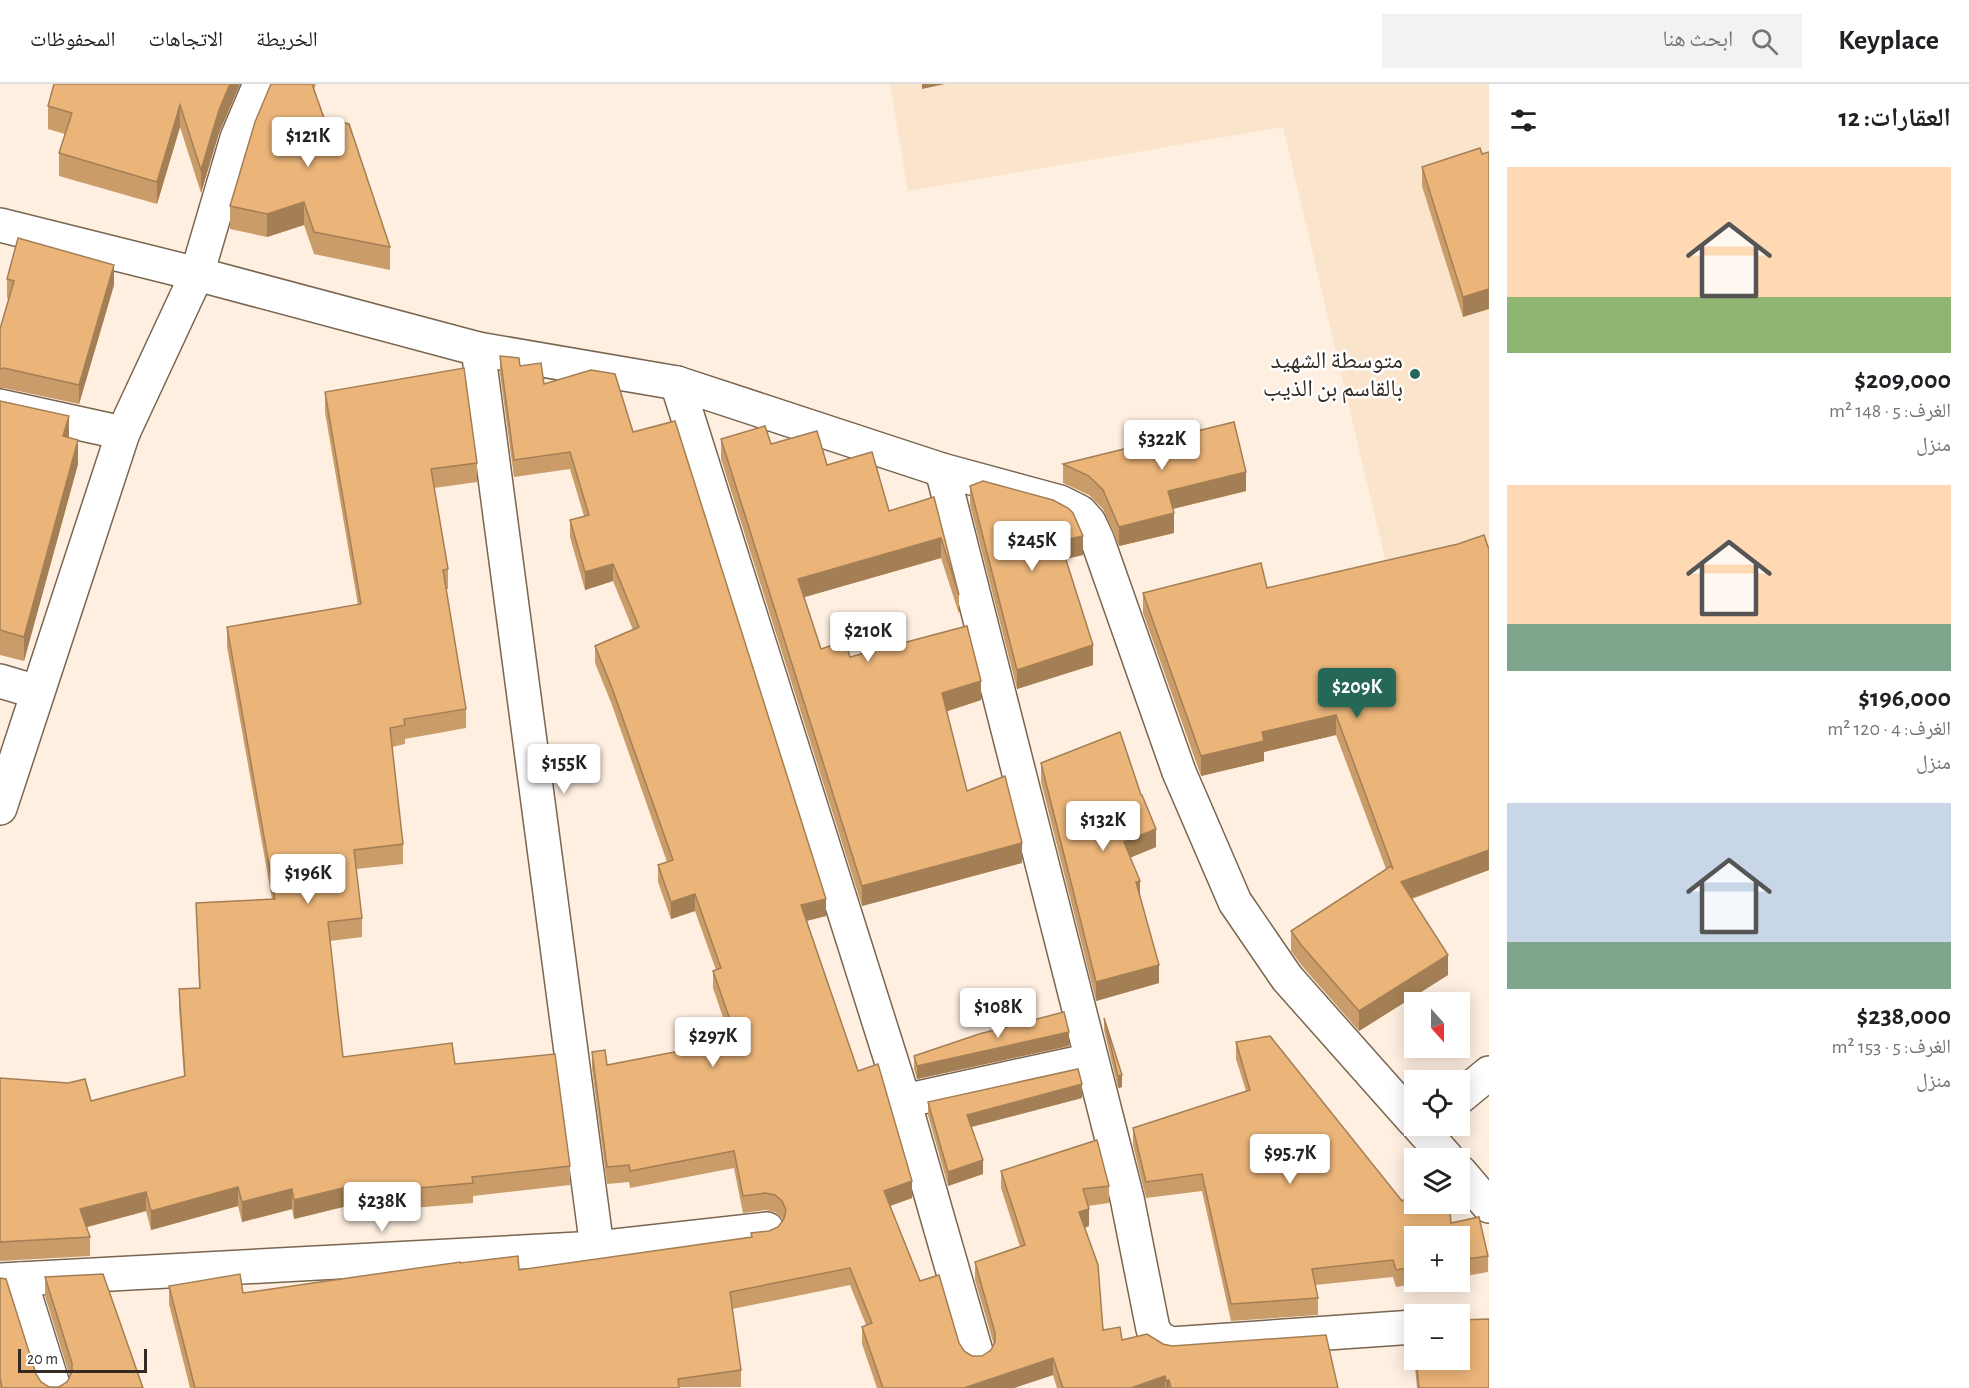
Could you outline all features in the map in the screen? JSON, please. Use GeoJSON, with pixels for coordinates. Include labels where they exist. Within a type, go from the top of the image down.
{"type":"FeatureCollection","features":[{"type":"Feature","properties":{"kind":"street"},"geometry":{"type":"LineString","coordinates":[[0,808],[36,692],[123,433],[197,274],[237,138],[260,84]]}},
{"type":"Feature","properties":{"kind":"street"},"geometry":{"type":"LineString","coordinates":[[0,225],[197,274],[478,349],[677,383],[942,470],[1060,502],[1080,512],[1089,522],[1097,539],[1179,772],[1235,902],[1287,978],[1404,1107]]}},
{"type":"Feature","properties":{"kind":"street"},"geometry":{"type":"LineString","coordinates":[[478,349],[597,1248]]}},
{"type":"Feature","properties":{"kind":"street"},"geometry":{"type":"LineString","coordinates":[[677,383],[904,1101],[977,1355]]}},
{"type":"Feature","properties":{"kind":"street"},"geometry":{"type":"LineString","coordinates":[[0,406],[123,433]]}},
{"type":"Feature","properties":{"kind":"street"},"geometry":{"type":"LineString","coordinates":[[942,470],[1127,1198],[1153,1329],[1159,1338],[1171,1344],[1404,1328]]}},
{"type":"Feature","properties":{"kind":"street"},"geometry":{"type":"LineString","coordinates":[[0,681],[36,692]]}},
{"type":"Feature","properties":{"kind":"street"},"geometry":{"type":"LineString","coordinates":[[904,1101],[1092,1060]]}},
{"type":"Feature","properties":{"kind":"street"},"geometry":{"type":"LineString","coordinates":[[1470,1089],[1489,1073]]}},
{"type":"Feature","properties":{"kind":"street"},"geometry":{"type":"LineString","coordinates":[[1429,1136],[1439,1148]]}},
{"type":"Feature","properties":{"kind":"street"},"geometry":{"type":"LineString","coordinates":[[1470,1184],[1489,1206]]}},
{"type":"Feature","properties":{"kind":"street"},"geometry":{"type":"LineString","coordinates":[[54,1388],[10,1279],[597,1248],[767,1229]]}},
{"type":"Feature","properties":{"kind":"shaded area","name":"متوسطة الشهيد بالقاسم بن الذيب"},"geometry":{"type":"Polygon","coordinates":[[[890,84],[1489,84],[1489,556],[1389,576],[1283,127],[908,191],[890,84]]]}},
{"type":"Feature","properties":{"kind":"building"},"geometry":{"type":"Polygon","coordinates":[[[54,84],[230,84],[219,110],[201,170],[180,105],[157,182],[59,153],[72,113],[48,106],[54,84]]]}},
{"type":"Feature","properties":{"kind":"building"},"geometry":{"type":"Polygon","coordinates":[[[271,84],[312,84],[324,118],[349,124],[390,247],[314,232],[304,202],[267,214],[230,206],[255,122],[271,84]]]}},
{"type":"Feature","properties":{"kind":"building"},"geometry":{"type":"Polygon","coordinates":[[[1480,148],[1482,154],[1489,152],[1489,289],[1463,297],[1422,167],[1480,148]]]}},
{"type":"Feature","properties":{"kind":"building"},"geometry":{"type":"Polygon","coordinates":[[[18,238],[114,265],[79,385],[0,369],[0,329],[14,281],[7,279],[18,238]]]}},
{"type":"Feature","properties":{"kind":"building"},"geometry":{"type":"Polygon","coordinates":[[[500,356],[519,358],[520,366],[541,363],[544,384],[591,370],[615,374],[633,432],[675,421],[826,899],[801,905],[858,1071],[878,1064],[912,1181],[884,1191],[920,1281],[939,1275],[959,1343],[964,1351],[972,1356],[982,1356],[991,1350],[995,1342],[995,1333],[975,1262],[1025,1245],[1001,1171],[1097,1140],[1109,1186],[1083,1189],[1089,1209],[1079,1212],[1098,1265],[1103,1330],[1120,1327],[1122,1340],[1147,1334],[1163,1344],[1172,1346],[1326,1335],[1338,1388],[1171,1388],[1165,1376],[1131,1388],[1063,1388],[1053,1358],[964,1388],[883,1388],[862,1327],[872,1323],[850,1268],[730,1292],[741,1370],[678,1379],[679,1388],[195,1388],[169,1286],[240,1274],[243,1293],[518,1256],[519,1270],[752,1237],[751,1233],[769,1231],[778,1227],[784,1219],[786,1210],[782,1201],[775,1195],[765,1193],[743,1196],[734,1151],[630,1171],[629,1165],[607,1167],[592,1052],[605,1050],[607,1065],[737,1040],[713,971],[721,968],[695,894],[671,902],[658,865],[673,860],[595,646],[639,627],[613,564],[585,572],[570,520],[589,515],[570,452],[514,460],[500,356]]]}},
{"type":"Feature","properties":{"kind":"building"},"geometry":{"type":"Polygon","coordinates":[[[464,368],[477,463],[431,469],[448,569],[443,570],[466,709],[404,719],[405,725],[390,728],[403,844],[354,850],[362,918],[328,922],[343,1057],[452,1043],[455,1064],[555,1054],[570,1166],[472,1177],[473,1183],[352,1194],[351,1186],[294,1200],[292,1189],[242,1202],[238,1187],[151,1211],[146,1192],[80,1209],[90,1237],[0,1242],[0,1078],[68,1083],[85,1079],[91,1101],[185,1076],[179,989],[200,988],[196,903],[275,899],[227,627],[361,604],[325,392],[464,368]]]}},
{"type":"Feature","properties":{"kind":"building"},"geometry":{"type":"Polygon","coordinates":[[[0,401],[69,416],[63,436],[78,440],[24,637],[0,630],[0,401]]]}},
{"type":"Feature","properties":{"kind":"building"},"geometry":{"type":"Polygon","coordinates":[[[1234,422],[1246,472],[1168,491],[1174,513],[1119,527],[1103,490],[1089,476],[1063,464],[1234,422]]]}},
{"type":"Feature","properties":{"kind":"building"},"geometry":{"type":"Polygon","coordinates":[[[765,426],[771,444],[817,431],[827,465],[872,452],[889,511],[934,497],[959,595],[941,538],[798,579],[821,649],[845,641],[850,657],[967,626],[981,681],[942,693],[967,791],[1005,776],[1022,843],[862,886],[721,439],[765,426]]]}},
{"type":"Feature","properties":{"kind":"building"},"geometry":{"type":"Polygon","coordinates":[[[983,481],[1053,500],[1073,513],[1083,536],[1060,541],[1093,645],[1017,670],[970,486],[983,481]]]}},
{"type":"Feature","properties":{"kind":"building"},"geometry":{"type":"Polygon","coordinates":[[[1484,535],[1489,547],[1489,850],[1401,882],[1448,955],[1359,1011],[1291,931],[1391,866],[1393,869],[1336,715],[1262,732],[1264,741],[1201,756],[1143,593],[1261,563],[1267,588],[1458,544],[1484,535]]]}},
{"type":"Feature","properties":{"kind":"building"},"geometry":{"type":"Polygon","coordinates":[[[1120,732],[1141,795],[1156,829],[1124,842],[1140,881],[1136,882],[1159,965],[1096,982],[1041,763],[1120,732]]]}},
{"type":"Feature","properties":{"kind":"building"},"geometry":{"type":"Polygon","coordinates":[[[1064,1012],[1069,1032],[917,1066],[914,1056],[979,1034],[1064,1012]]]}},
{"type":"Feature","properties":{"kind":"building"},"geometry":{"type":"Polygon","coordinates":[[[1104,1018],[1122,1075],[1118,1076],[1104,1018]]]}},
{"type":"Feature","properties":{"kind":"building"},"geometry":{"type":"Polygon","coordinates":[[[1270,1036],[1402,1201],[1404,1200],[1404,1214],[1450,1214],[1451,1223],[1479,1217],[1488,1256],[1470,1259],[1470,1226],[1404,1226],[1404,1269],[1396,1270],[1393,1260],[1312,1269],[1318,1298],[1231,1304],[1202,1174],[1146,1182],[1133,1128],[1250,1090],[1236,1042],[1270,1036]]]}},
{"type":"Feature","properties":{"kind":"building"},"geometry":{"type":"Polygon","coordinates":[[[1078,1069],[1082,1084],[967,1115],[983,1160],[948,1172],[928,1102],[1078,1069]]]}},
{"type":"Feature","properties":{"kind":"building"},"geometry":{"type":"Polygon","coordinates":[[[103,1274],[143,1388],[2,1388],[0,1378],[0,1278],[6,1279],[36,1374],[41,1382],[49,1387],[59,1387],[67,1382],[72,1372],[72,1363],[45,1277],[103,1274]]]}},
{"type":"Feature","properties":{"kind":"building"},"geometry":{"type":"Polygon","coordinates":[[[1489,1319],[1489,1388],[1419,1388],[1417,1370],[1470,1370],[1470,1320],[1489,1319]]]}},
{"type":"Feature","properties":{"kind":"place","name":"متوسطة الشهيد بالقاسم بن الذيب"},"geometry":{"type":"Point","coordinates":[1415,374]}}]}
